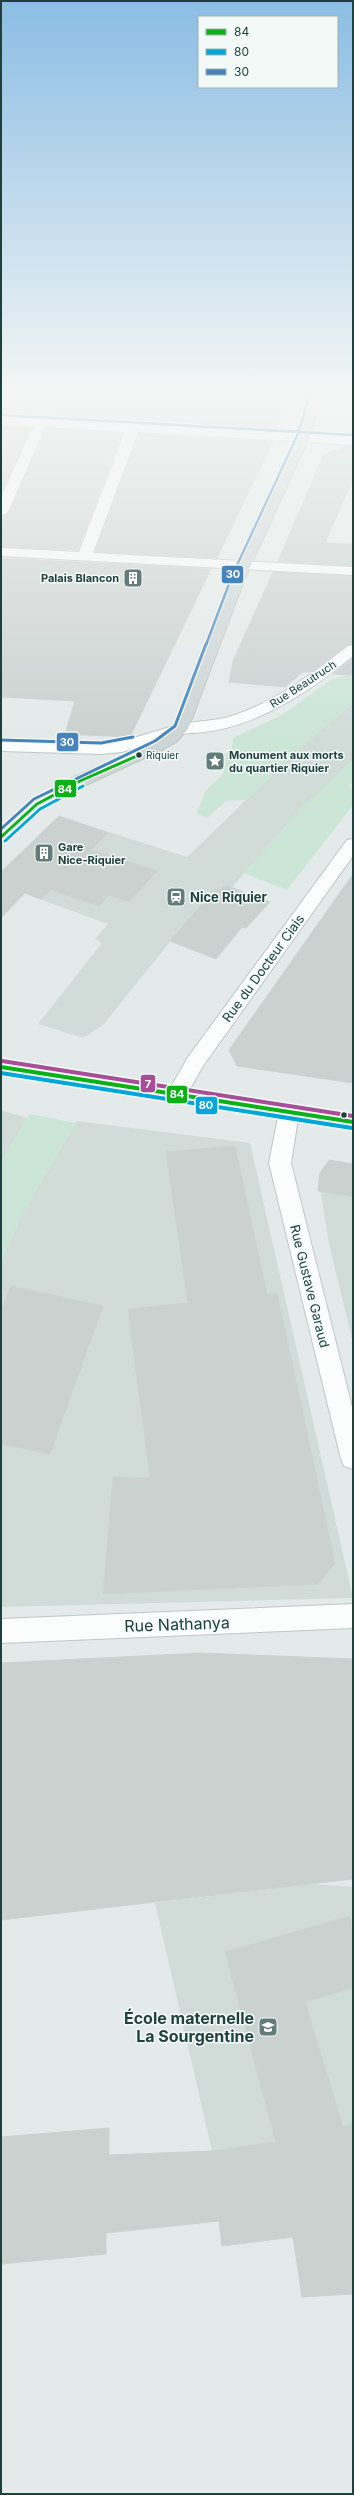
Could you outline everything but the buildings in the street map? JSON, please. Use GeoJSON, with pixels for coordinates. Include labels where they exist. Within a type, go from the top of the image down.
{"type":"FeatureCollection","features":[{"type":"Feature","properties":{"kind":"main road"},"geometry":{"type":"LineString","coordinates":[[1,837],[37,804],[80,781],[158,746],[170,739],[180,729],[243,566],[271,505]]}},
{"type":"Feature","properties":{"kind":"street"},"geometry":{"type":"LineString","coordinates":[[84,557],[104,505]]}},
{"type":"Feature","properties":{"kind":"street"},"geometry":{"type":"LineString","coordinates":[[1,552],[353,571]]}},
{"type":"Feature","properties":{"kind":"street","name":"Rue Beautruch"},"geometry":{"type":"LineString","coordinates":[[1,746],[101,749],[122,747],[180,729],[212,726],[251,714],[291,693],[353,649]]}},
{"type":"Feature","properties":{"kind":"street","name":"Rue du Docteur Ciais"},"geometry":{"type":"LineString","coordinates":[[177,1094],[195,1062],[353,844]]}},
{"type":"Feature","properties":{"kind":"street"},"geometry":{"type":"LineString","coordinates":[[1,1067],[353,1122]]}},
{"type":"Feature","properties":{"kind":"street","name":"Rue Gustave Garaud"},"geometry":{"type":"LineString","coordinates":[[289,1112],[280,1163],[353,1459]]}},
{"type":"Feature","properties":{"kind":"street","name":"Rue Nathanya"},"geometry":{"type":"LineString","coordinates":[[1,1631],[353,1616]]}},
{"type":"Feature","properties":{"kind":"shaded area","name":"Nice Riquier"},"geometry":{"type":"Polygon","coordinates":[[[353,703],[353,760],[300,810],[227,893],[178,932],[103,1025],[83,1038],[38,1024],[102,943],[95,939],[108,924],[1,885],[1,872],[59,816],[187,857],[302,746],[353,703]]]}},
{"type":"Feature","properties":{"kind":"shaded area"},"geometry":{"type":"Polygon","coordinates":[[[1,1110],[27,1118],[1,1163],[1,1110]]]}},
{"type":"Feature","properties":{"kind":"shaded area"},"geometry":{"type":"Polygon","coordinates":[[[77,1121],[250,1143],[353,1598],[1,1607],[1,1261],[21,1216],[77,1121]]]}},
{"type":"Feature","properties":{"kind":"shaded area"},"geometry":{"type":"Polygon","coordinates":[[[329,1161],[353,1164],[353,1343],[329,1244],[319,1182],[322,1168],[329,1161]]]}},
{"type":"Feature","properties":{"kind":"shaded area","name":"École maternelle La Sourgentine"},"geometry":{"type":"Polygon","coordinates":[[[312,1884],[353,1887],[353,2294],[302,2297],[293,2237],[222,2246],[212,2151],[155,1903],[312,1884]]]}},
{"type":"Feature","properties":{"kind":"green space"},"geometry":{"type":"Polygon","coordinates":[[[353,675],[353,703],[302,746],[246,800],[226,801],[207,818],[197,814],[205,793],[209,787],[223,774],[225,769],[225,754],[232,750],[233,738],[282,715],[332,679],[353,675]]]}},
{"type":"Feature","properties":{"kind":"green space"},"geometry":{"type":"Polygon","coordinates":[[[353,759],[353,783],[348,786],[353,789],[353,805],[287,890],[244,873],[300,810],[353,759]]]}},
{"type":"Feature","properties":{"kind":"green space"},"geometry":{"type":"Polygon","coordinates":[[[29,1114],[76,1123],[21,1216],[1,1261],[1,1163],[29,1114]]]}},
{"type":"Feature","properties":{"kind":"transit line","name":"30"},"geometry":{"type":"LineString","coordinates":[[1,829],[34,799],[78,776],[155,741],[175,726],[232,576],[265,505]]}},
{"type":"Feature","properties":{"kind":"transit line","name":"30"},"geometry":{"type":"LineString","coordinates":[[1,740],[101,743],[133,737]]}},
{"type":"Feature","properties":{"kind":"transit line","name":"84"},"geometry":{"type":"LineString","coordinates":[[1,837],[37,804],[80,781],[139,755]]}},
{"type":"Feature","properties":{"kind":"transit line","name":"80"},"geometry":{"type":"LineString","coordinates":[[5,841],[40,809],[83,786]]}},
{"type":"Feature","properties":{"kind":"transit line","name":"7"},"geometry":{"type":"LineString","coordinates":[[2,1061],[353,1116]]}},
{"type":"Feature","properties":{"kind":"transit line","name":"84"},"geometry":{"type":"LineString","coordinates":[[1,1067],[353,1122]]}},
{"type":"Feature","properties":{"kind":"transit line","name":"80"},"geometry":{"type":"LineString","coordinates":[[1,1073],[352,1128]]}},
{"type":"Feature","properties":{"kind":"place","name":"Palais Blancon"},"geometry":{"type":"Point","coordinates":[133,578]}},
{"type":"Feature","properties":{"kind":"place","name":"Riquier"},"geometry":{"type":"Point","coordinates":[139,755]}},
{"type":"Feature","properties":{"kind":"place","name":"Monument aux morts du quartier Riquier"},"geometry":{"type":"Point","coordinates":[215,761]}},
{"type":"Feature","properties":{"kind":"place","name":"Gare Nice-Riquier"},"geometry":{"type":"Point","coordinates":[44,853]}},
{"type":"Feature","properties":{"kind":"place","name":"Nice Riquier"},"geometry":{"type":"Point","coordinates":[176,897]}},
{"type":"Feature","properties":{"kind":"place","name":"École maternelle La Sourgentine"},"geometry":{"type":"Point","coordinates":[268,2027]}}]}
